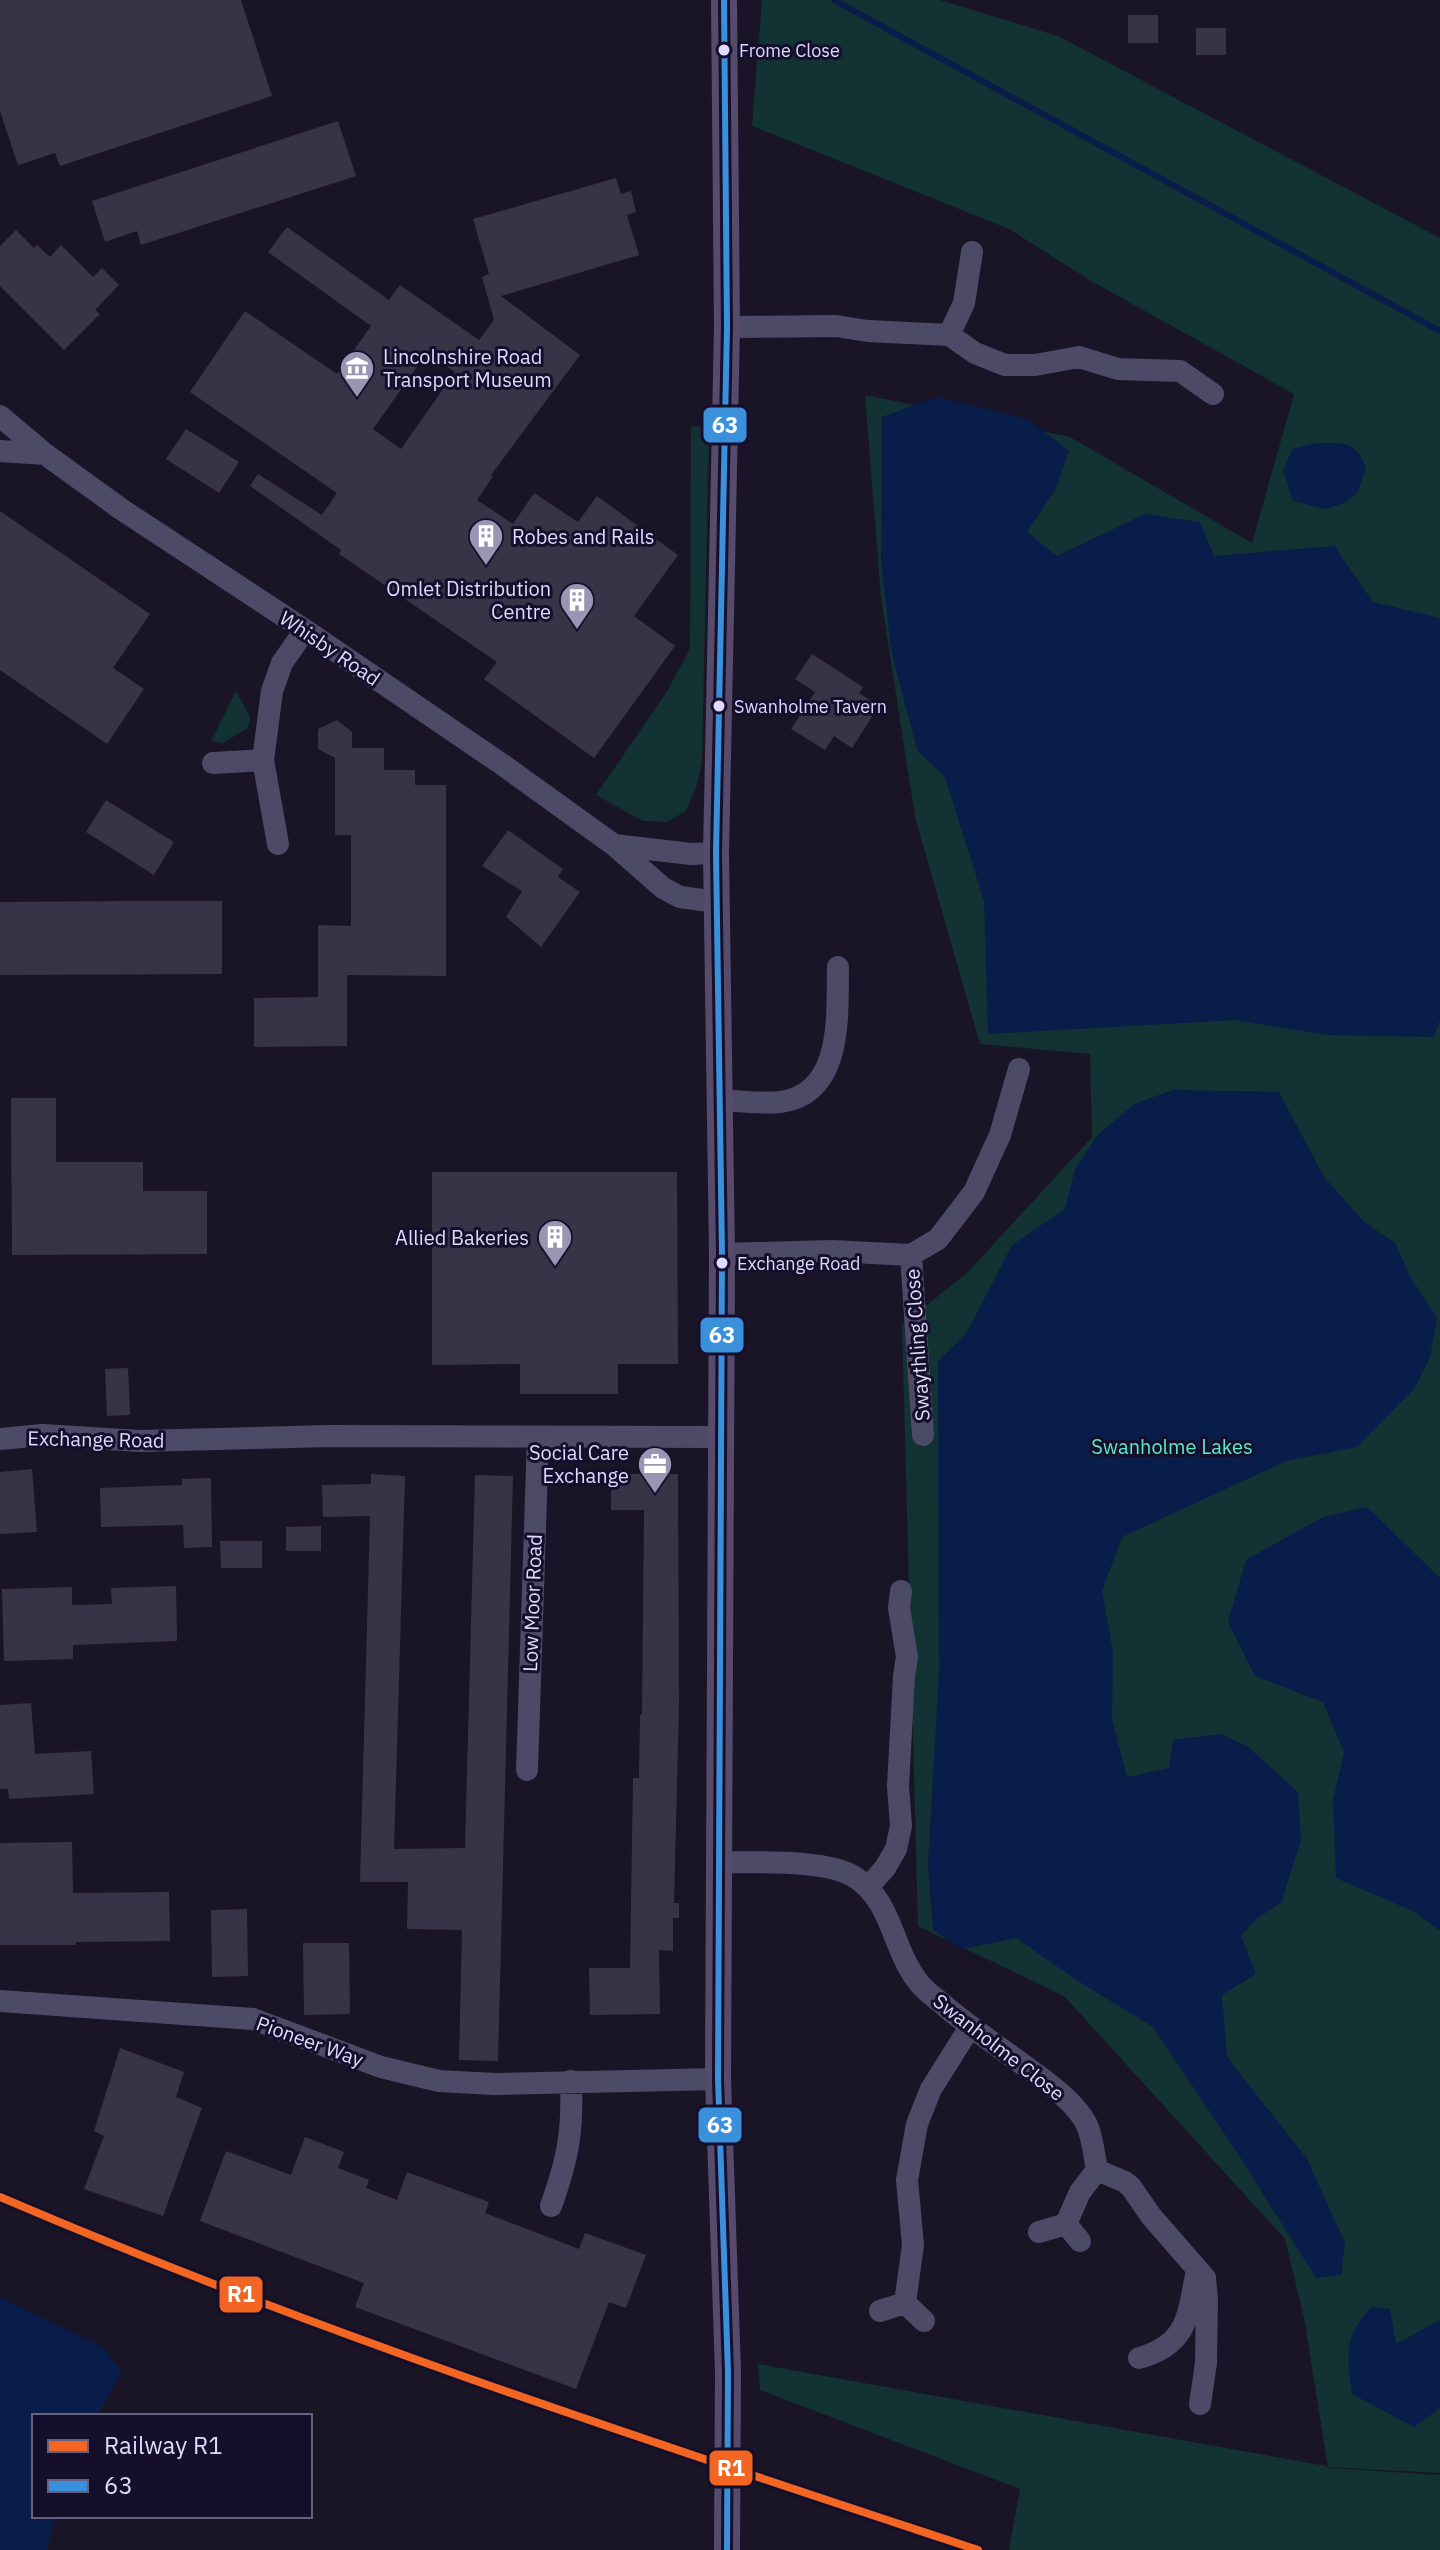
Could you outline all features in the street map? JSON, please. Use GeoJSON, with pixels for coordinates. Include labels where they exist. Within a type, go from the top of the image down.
{"type":"FeatureCollection","features":[{"type":"Feature","properties":{"kind":"main road"},"geometry":{"type":"LineString","coordinates":[[724,0],[727,327],[716,853],[722,1254],[718,2079],[728,2372],[727,2550]]}},
{"type":"Feature","properties":{"kind":"street"},"geometry":{"type":"LineString","coordinates":[[949,335],[964,303],[972,252]]}},
{"type":"Feature","properties":{"kind":"street"},"geometry":{"type":"LineString","coordinates":[[727,327],[836,326],[868,331],[949,335],[975,353],[1005,365],[1035,365],[1079,357],[1118,369],[1180,371],[1213,394]]}},
{"type":"Feature","properties":{"kind":"street","name":"Whisby Road"},"geometry":{"type":"LineString","coordinates":[[0,416],[45,454],[121,509],[503,765],[614,845],[663,888],[680,897],[717,902]]}},
{"type":"Feature","properties":{"kind":"street"},"geometry":{"type":"LineString","coordinates":[[0,451],[45,454]]}},
{"type":"Feature","properties":{"kind":"street"},"geometry":{"type":"LineString","coordinates":[[278,844],[263,760],[272,691],[282,663],[305,630]]}},
{"type":"Feature","properties":{"kind":"street"},"geometry":{"type":"LineString","coordinates":[[213,763],[263,760]]}},
{"type":"Feature","properties":{"kind":"street","name":"Whisby Road"},"geometry":{"type":"LineString","coordinates":[[614,845],[691,854],[716,853]]}},
{"type":"Feature","properties":{"kind":"street"},"geometry":{"type":"LineString","coordinates":[[718,1100],[782,1102],[808,1092],[828,1068],[837,1036],[838,967]]}},
{"type":"Feature","properties":{"kind":"street","name":"Swaythling Close"},"geometry":{"type":"LineString","coordinates":[[722,1254],[832,1251],[911,1255],[938,1239],[974,1192],[1000,1135],[1019,1069]]}},
{"type":"Feature","properties":{"kind":"street","name":"Swaythling Close"},"geometry":{"type":"LineString","coordinates":[[911,1255],[923,1435]]}},
{"type":"Feature","properties":{"kind":"street","name":"Exchange Road"},"geometry":{"type":"LineString","coordinates":[[0,1439],[42,1435],[140,1441],[329,1436],[721,1437]]}},
{"type":"Feature","properties":{"kind":"street","name":"Low Moor Road"},"geometry":{"type":"LineString","coordinates":[[527,1770],[538,1437]]}},
{"type":"Feature","properties":{"kind":"street"},"geometry":{"type":"LineString","coordinates":[[721,1862],[839,1869],[868,1887],[885,1868],[896,1849],[901,1826],[898,1786],[907,1657],[899,1608],[901,1591]]}},
{"type":"Feature","properties":{"kind":"street","name":"Swanholme Close"},"geometry":{"type":"LineString","coordinates":[[868,1887],[880,1902],[909,1970],[922,1987],[970,2027],[1065,2096],[1086,2124],[1097,2170]]}},
{"type":"Feature","properties":{"kind":"street","name":"Pioneer Way"},"geometry":{"type":"LineString","coordinates":[[0,2001],[253,2019],[381,2067],[439,2081],[494,2084],[718,2079]]}},
{"type":"Feature","properties":{"kind":"street"},"geometry":{"type":"LineString","coordinates":[[905,2303],[913,2245],[907,2180],[917,2124],[931,2089],[970,2027]]}},
{"type":"Feature","properties":{"kind":"street"},"geometry":{"type":"LineString","coordinates":[[551,2206],[569,2151],[573,2121],[571,2081]]}},
{"type":"Feature","properties":{"kind":"street"},"geometry":{"type":"LineString","coordinates":[[1039,2232],[1073,2232],[1080,2192],[1097,2170],[1131,2187],[1151,2216],[1205,2278],[1206,2363],[1200,2404]]}},
{"type":"Feature","properties":{"kind":"street"},"geometry":{"type":"LineString","coordinates":[[1139,2358],[1151,2355],[1179,2336],[1187,2322],[1197,2269]]}},
{"type":"Feature","properties":{"kind":"street"},"geometry":{"type":"LineString","coordinates":[[880,2311],[905,2303]]}},
{"type":"Feature","properties":{"kind":"street"},"geometry":{"type":"LineString","coordinates":[[905,2303],[924,2321]]}},
{"type":"Feature","properties":{"kind":"green space","name":"Swanholme Lakes"},"geometry":{"type":"Polygon","coordinates":[[[762,0],[940,0],[1058,36],[1440,238],[1440,2473],[1328,2467],[1304,2318],[1285,2239],[1064,1996],[918,1926],[902,1325],[967,1273],[1092,1137],[1090,1054],[980,1044],[915,817],[881,597],[865,395],[1070,437],[1252,543],[1294,394],[1091,281],[1009,229],[752,126],[762,0]]]}},
{"type":"Feature","properties":{"kind":"green space"},"geometry":{"type":"Polygon","coordinates":[[[691,426],[709,427],[702,762],[686,811],[667,822],[643,821],[596,795],[666,693],[690,649],[691,426]]]}},
{"type":"Feature","properties":{"kind":"green space"},"geometry":{"type":"Polygon","coordinates":[[[236,691],[250,717],[248,728],[223,743],[211,741],[236,691]]]}},
{"type":"Feature","properties":{"kind":"green space"},"geometry":{"type":"Polygon","coordinates":[[[758,2364],[1328,2468],[1440,2475],[1440,2550],[1009,2550],[1020,2489],[760,2390],[758,2364]]]}},
{"type":"Feature","properties":{"kind":"water"},"geometry":{"type":"Polygon","coordinates":[[[937,397],[1028,419],[1069,451],[1055,490],[1027,532],[1057,556],[1145,514],[1200,522],[1214,556],[1334,546],[1373,602],[1440,618],[1440,1020],[1434,1037],[1328,1035],[1235,1020],[988,1034],[984,901],[945,777],[917,750],[891,649],[881,561],[882,417],[937,397]]]}},
{"type":"Feature","properties":{"kind":"water"},"geometry":{"type":"Polygon","coordinates":[[[1318,443],[1354,448],[1366,468],[1357,494],[1344,503],[1326,509],[1293,501],[1283,471],[1292,449],[1318,443]]]}},
{"type":"Feature","properties":{"kind":"water"},"geometry":{"type":"Polygon","coordinates":[[[1173,1090],[1279,1092],[1324,1177],[1364,1222],[1395,1243],[1411,1278],[1437,1318],[1430,1357],[1415,1388],[1357,1447],[1286,1461],[1122,1537],[1102,1591],[1113,1652],[1112,1720],[1127,1777],[1169,1768],[1173,1740],[1221,1734],[1247,1746],[1298,1792],[1301,1840],[1281,1903],[1256,1919],[1241,1936],[1256,1974],[1222,1995],[1227,2057],[1307,2159],[1345,2243],[1341,2275],[1316,2278],[1153,2027],[1016,1938],[962,1949],[933,1930],[928,1864],[939,1671],[938,1361],[966,1334],[1012,1245],[1065,1209],[1075,1169],[1097,1136],[1134,1104],[1173,1090]]]}},
{"type":"Feature","properties":{"kind":"water"},"geometry":{"type":"Polygon","coordinates":[[[1367,1507],[1440,1578],[1440,1931],[1415,1912],[1336,1878],[1333,1800],[1344,1753],[1323,1702],[1255,1676],[1228,1622],[1246,1560],[1323,1517],[1367,1507]]]}},
{"type":"Feature","properties":{"kind":"water"},"geometry":{"type":"Polygon","coordinates":[[[0,2297],[105,2348],[121,2372],[98,2414],[32,2414],[32,2518],[55,2518],[47,2550],[0,2550],[0,2297]]]}},
{"type":"Feature","properties":{"kind":"water"},"geometry":{"type":"Polygon","coordinates":[[[1372,2307],[1390,2309],[1396,2344],[1440,2320],[1440,2408],[1414,2427],[1352,2394],[1349,2347],[1356,2327],[1372,2307]]]}},
{"type":"Feature","properties":{"kind":"building"},"geometry":{"type":"Polygon","coordinates":[[[0,0],[241,0],[272,96],[60,166],[55,153],[18,165],[0,111],[0,0]]]}},
{"type":"Feature","properties":{"kind":"building"},"geometry":{"type":"Polygon","coordinates":[[[1128,15],[1158,15],[1158,43],[1128,43],[1128,15]]]}},
{"type":"Feature","properties":{"kind":"building"},"geometry":{"type":"Polygon","coordinates":[[[1196,28],[1226,28],[1226,55],[1196,55],[1196,28]]]}},
{"type":"Feature","properties":{"kind":"building"},"geometry":{"type":"Polygon","coordinates":[[[338,121],[356,176],[141,245],[137,231],[105,242],[92,201],[338,121]]]}},
{"type":"Feature","properties":{"kind":"building"},"geometry":{"type":"Polygon","coordinates":[[[616,178],[621,194],[631,191],[636,212],[627,215],[639,255],[501,296],[580,355],[491,475],[477,500],[513,524],[534,493],[578,522],[597,496],[678,555],[634,616],[675,646],[594,758],[484,679],[497,662],[339,554],[341,550],[250,486],[258,474],[322,515],[337,493],[190,392],[245,311],[337,374],[371,326],[268,252],[287,227],[389,300],[400,285],[479,340],[494,320],[482,277],[489,274],[473,219],[616,178]],[[427,353],[373,429],[401,449],[455,372],[427,353]]]}},
{"type":"Feature","properties":{"kind":"building"},"geometry":{"type":"Polygon","coordinates":[[[16,230],[34,248],[37,245],[50,257],[61,245],[93,277],[102,268],[119,285],[95,310],[100,314],[64,350],[0,286],[0,246],[16,230]]]}},
{"type":"Feature","properties":{"kind":"building"},"geometry":{"type":"Polygon","coordinates":[[[186,429],[239,462],[219,493],[166,459],[186,429]]]}},
{"type":"Feature","properties":{"kind":"building"},"geometry":{"type":"Polygon","coordinates":[[[0,511],[150,614],[113,668],[144,689],[107,744],[0,670],[0,511]]]}},
{"type":"Feature","properties":{"kind":"building"},"geometry":{"type":"Polygon","coordinates":[[[812,654],[863,687],[859,693],[879,706],[852,748],[834,736],[825,750],[791,729],[815,692],[795,679],[812,654]]]}},
{"type":"Feature","properties":{"kind":"building"},"geometry":{"type":"Polygon","coordinates":[[[337,720],[352,732],[352,748],[384,748],[384,770],[415,770],[415,785],[446,785],[446,976],[347,975],[347,1046],[254,1047],[254,998],[318,997],[318,925],[351,926],[351,835],[335,835],[335,758],[318,749],[318,729],[337,720]]]}},
{"type":"Feature","properties":{"kind":"building"},"geometry":{"type":"Polygon","coordinates":[[[106,800],[174,842],[154,875],[86,832],[106,800]]]}},
{"type":"Feature","properties":{"kind":"building"},"geometry":{"type":"Polygon","coordinates":[[[508,830],[563,869],[558,877],[580,892],[541,947],[506,917],[522,891],[482,866],[508,830]]]}},
{"type":"Feature","properties":{"kind":"building"},"geometry":{"type":"Polygon","coordinates":[[[222,901],[222,974],[0,975],[0,902],[222,901]]]}},
{"type":"Feature","properties":{"kind":"building"},"geometry":{"type":"Polygon","coordinates":[[[11,1098],[56,1098],[56,1162],[143,1162],[143,1191],[207,1191],[207,1254],[12,1255],[11,1098]]]}},
{"type":"Feature","properties":{"kind":"building","name":"Allied Bakeries"},"geometry":{"type":"Polygon","coordinates":[[[432,1172],[677,1172],[678,1364],[618,1364],[618,1394],[520,1394],[520,1364],[432,1365],[432,1172]]]}},
{"type":"Feature","properties":{"kind":"building"},"geometry":{"type":"Polygon","coordinates":[[[128,1368],[130,1415],[107,1416],[105,1369],[128,1368]]]}},
{"type":"Feature","properties":{"kind":"building"},"geometry":{"type":"Polygon","coordinates":[[[32,1469],[37,1532],[0,1534],[0,1472],[32,1469]]]}},
{"type":"Feature","properties":{"kind":"building"},"geometry":{"type":"Polygon","coordinates":[[[371,1474],[405,1476],[394,1849],[465,1848],[475,1475],[513,1476],[498,2061],[459,2060],[462,1930],[407,1929],[408,1882],[360,1882],[370,1516],[323,1517],[322,1485],[371,1484],[371,1474]]]}},
{"type":"Feature","properties":{"kind":"building"},"geometry":{"type":"Polygon","coordinates":[[[611,1474],[678,1474],[679,1704],[674,1903],[679,1903],[679,1918],[673,1918],[673,1951],[659,1950],[660,2014],[590,2015],[589,1968],[630,1968],[633,1778],[639,1778],[642,1715],[644,1510],[611,1510],[611,1474]]]}},
{"type":"Feature","properties":{"kind":"building"},"geometry":{"type":"Polygon","coordinates":[[[211,1478],[212,1547],[184,1548],[183,1525],[101,1527],[100,1488],[182,1485],[182,1479],[211,1478]]]}},
{"type":"Feature","properties":{"kind":"building"},"geometry":{"type":"Polygon","coordinates":[[[321,1526],[321,1551],[286,1551],[286,1527],[321,1526]]]}},
{"type":"Feature","properties":{"kind":"building"},"geometry":{"type":"Polygon","coordinates":[[[220,1541],[262,1541],[262,1568],[221,1568],[220,1541]]]}},
{"type":"Feature","properties":{"kind":"building"},"geometry":{"type":"Polygon","coordinates":[[[176,1586],[177,1641],[73,1645],[73,1659],[4,1661],[2,1589],[72,1587],[72,1605],[112,1604],[111,1588],[176,1586]]]}},
{"type":"Feature","properties":{"kind":"building"},"geometry":{"type":"Polygon","coordinates":[[[31,1703],[35,1754],[91,1751],[94,1794],[9,1799],[8,1789],[0,1789],[0,1705],[31,1703]]]}},
{"type":"Feature","properties":{"kind":"building"},"geometry":{"type":"Polygon","coordinates":[[[72,1842],[73,1893],[169,1892],[170,1941],[0,1945],[0,1843],[72,1842]]]}},
{"type":"Feature","properties":{"kind":"building"},"geometry":{"type":"Polygon","coordinates":[[[247,1909],[248,1976],[212,1977],[211,1910],[247,1909]]]}},
{"type":"Feature","properties":{"kind":"building"},"geometry":{"type":"Polygon","coordinates":[[[303,1943],[349,1943],[350,2014],[304,2015],[303,1943]]]}},
{"type":"Feature","properties":{"kind":"building"},"geometry":{"type":"Polygon","coordinates":[[[120,2048],[184,2072],[176,2097],[202,2108],[163,2216],[84,2189],[104,2136],[94,2131],[120,2048]]]}},
{"type":"Feature","properties":{"kind":"building"},"geometry":{"type":"Polygon","coordinates":[[[305,2137],[344,2152],[338,2168],[369,2180],[366,2188],[397,2200],[407,2172],[489,2202],[485,2213],[579,2249],[585,2233],[646,2255],[626,2308],[609,2302],[576,2389],[355,2307],[364,2283],[200,2221],[226,2151],[291,2175],[305,2137]]]}},
{"type":"Feature","properties":{"kind":"waterway"},"geometry":{"type":"LineString","coordinates":[[834,0],[1440,331]]}},
{"type":"Feature","properties":{"kind":"rail line","name":"R1"},"geometry":{"type":"LineString","coordinates":[[0,2197],[241,2295],[363,2340],[608,2427],[978,2550]]}},
{"type":"Feature","properties":{"kind":"transit line","name":"63"},"geometry":{"type":"LineString","coordinates":[[724,0],[727,327],[716,853],[722,1254],[718,2079],[728,2372],[727,2550]]}},
{"type":"Feature","properties":{"kind":"place","name":"Frome Close"},"geometry":{"type":"Point","coordinates":[724,50]}},
{"type":"Feature","properties":{"kind":"place","name":"Lincolnshire Road Transport Museum"},"geometry":{"type":"Point","coordinates":[357,399]}},
{"type":"Feature","properties":{"kind":"place","name":"Robes and Rails"},"geometry":{"type":"Point","coordinates":[486,567]}},
{"type":"Feature","properties":{"kind":"place","name":"Omlet Distribution Centre"},"geometry":{"type":"Point","coordinates":[577,631]}},
{"type":"Feature","properties":{"kind":"place","name":"Swanholme Tavern"},"geometry":{"type":"Point","coordinates":[719,706]}},
{"type":"Feature","properties":{"kind":"place","name":"Exchange Road"},"geometry":{"type":"Point","coordinates":[722,1263]}},
{"type":"Feature","properties":{"kind":"place","name":"Allied Bakeries"},"geometry":{"type":"Point","coordinates":[555,1268]}},
{"type":"Feature","properties":{"kind":"place","name":"Social Care Exchange"},"geometry":{"type":"Point","coordinates":[655,1495]}}]}
